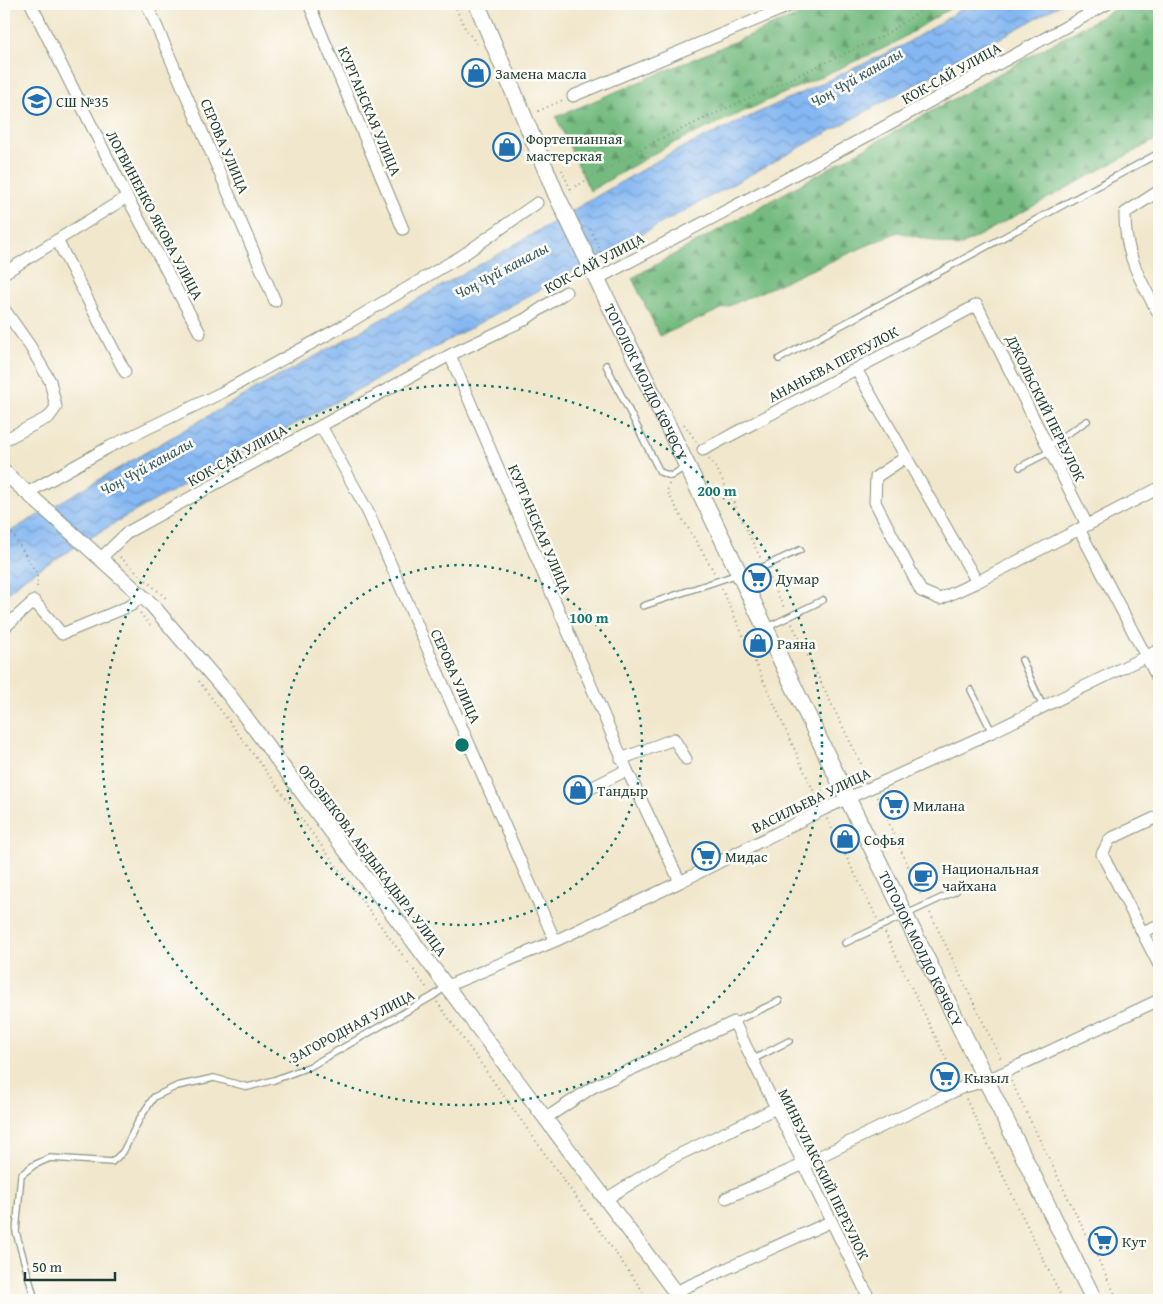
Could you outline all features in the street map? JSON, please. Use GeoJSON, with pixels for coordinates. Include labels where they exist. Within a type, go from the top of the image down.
{"type":"FeatureCollection","features":[{"type":"Feature","properties":{"kind":"main road","name":"ТОГОЛОК МОЛДО КӨЧӨСҮ"},"geometry":{"type":"LineString","coordinates":[[477,4],[687,466],[847,798],[988,1080],[1094,1300]]}},
{"type":"Feature","properties":{"kind":"street","name":"ЛОГВИНЕНКО ЯКОВА УЛИЦА"},"geometry":{"type":"LineString","coordinates":[[31,4],[127,197],[200,333]]}},
{"type":"Feature","properties":{"kind":"street","name":"СЕРОВА УЛИЦА"},"geometry":{"type":"LineString","coordinates":[[147,4],[275,300]]}},
{"type":"Feature","properties":{"kind":"street","name":"КУРГАНСКАЯ УЛИЦА"},"geometry":{"type":"LineString","coordinates":[[309,4],[403,229]]}},
{"type":"Feature","properties":{"kind":"street"},"geometry":{"type":"LineString","coordinates":[[573,96],[794,4]]}},
{"type":"Feature","properties":{"kind":"street","name":"КОК-САЙ УЛИЦА"},"geometry":{"type":"LineString","coordinates":[[600,272],[871,134],[1107,4]]}},
{"type":"Feature","properties":{"kind":"street"},"geometry":{"type":"LineString","coordinates":[[1159,191],[1125,212],[1126,241],[1131,260],[1159,314]]}},
{"type":"Feature","properties":{"kind":"street"},"geometry":{"type":"LineString","coordinates":[[4,273],[127,197]]}},
{"type":"Feature","properties":{"kind":"street"},"geometry":{"type":"LineString","coordinates":[[31,496],[109,447],[220,394],[343,326],[463,255],[537,203]]}},
{"type":"Feature","properties":{"kind":"street"},"geometry":{"type":"LineString","coordinates":[[57,240],[125,372]]}},
{"type":"Feature","properties":{"kind":"street","name":"КОК-САЙ УЛИЦА"},"geometry":{"type":"LineString","coordinates":[[102,553],[128,532],[450,355],[524,320],[566,292]]}},
{"type":"Feature","properties":{"kind":"street","name":"АНАНЬЕВА ПЕРЕУЛОК"},"geometry":{"type":"LineString","coordinates":[[703,450],[977,305]]}},
{"type":"Feature","properties":{"kind":"street","name":"ДЖОЛЬСКИЙ ПЕРЕУЛОК"},"geometry":{"type":"LineString","coordinates":[[977,305],[1050,449],[1083,527],[1159,681]]}},
{"type":"Feature","properties":{"kind":"street"},"geometry":{"type":"LineString","coordinates":[[4,309],[30,346],[50,381],[56,407],[49,417],[4,440]]}},
{"type":"Feature","properties":{"kind":"street","name":"КУРГАНСКАЯ УЛИЦА"},"geometry":{"type":"LineString","coordinates":[[450,355],[622,759],[680,882]]}},
{"type":"Feature","properties":{"kind":"street"},"geometry":{"type":"LineString","coordinates":[[856,369],[977,582]]}},
{"type":"Feature","properties":{"kind":"street","name":"СЕРОВА УЛИЦА"},"geometry":{"type":"LineString","coordinates":[[321,426],[368,512],[555,941]]}},
{"type":"Feature","properties":{"kind":"street"},"geometry":{"type":"LineString","coordinates":[[906,457],[876,477],[876,502],[921,591],[940,599],[977,582],[1159,488]]}},
{"type":"Feature","properties":{"kind":"street","name":"ОРОЗБЕКОВА АБДЫКАДЫРА УЛИЦА"},"geometry":{"type":"LineString","coordinates":[[6,479],[31,496],[102,553],[137,600],[177,633],[230,696],[678,1296]]}},
{"type":"Feature","properties":{"kind":"street"},"geometry":{"type":"LineString","coordinates":[[4,628],[34,601],[62,634],[137,600]]}},
{"type":"Feature","properties":{"kind":"street","name":"ВАСИЛЬЕВА УЛИЦА"},"geometry":{"type":"LineString","coordinates":[[447,986],[555,941],[680,882],[822,810],[992,732],[1159,650]]}},
{"type":"Feature","properties":{"kind":"street"},"geometry":{"type":"LineString","coordinates":[[622,759],[674,739],[686,759]]}},
{"type":"Feature","properties":{"kind":"street"},"geometry":{"type":"LineString","coordinates":[[587,790],[627,770]]}},
{"type":"Feature","properties":{"kind":"street"},"geometry":{"type":"LineString","coordinates":[[1159,816],[1110,839],[1102,854],[1159,965]]}},
{"type":"Feature","properties":{"kind":"street"},"geometry":{"type":"LineString","coordinates":[[1142,932],[1159,925]]}},
{"type":"Feature","properties":{"kind":"street"},"geometry":{"type":"LineString","coordinates":[[726,1198],[802,1165],[961,1088],[988,1080],[1159,1000]]}},
{"type":"Feature","properties":{"kind":"street"},"geometry":{"type":"LineString","coordinates":[[546,1118],[593,1087],[734,1022]]}},
{"type":"Feature","properties":{"kind":"street","name":"МИНБУЛАКСКИЙ ПЕРЕУЛОК"},"geometry":{"type":"LineString","coordinates":[[734,1022],[774,1109],[870,1300]]}},
{"type":"Feature","properties":{"kind":"street"},"geometry":{"type":"LineString","coordinates":[[606,1199],[670,1159],[774,1109]]}},
{"type":"Feature","properties":{"kind":"street"},"geometry":{"type":"LineString","coordinates":[[678,1296],[830,1222]]}},
{"type":"Feature","properties":{"kind":"lane"},"geometry":{"type":"LineString","coordinates":[[778,359],[1159,153]]}},
{"type":"Feature","properties":{"kind":"lane"},"geometry":{"type":"LineString","coordinates":[[606,365],[660,472],[671,476],[687,466]]}},
{"type":"Feature","properties":{"kind":"lane"},"geometry":{"type":"LineString","coordinates":[[1020,467],[1050,449],[1087,421]]}},
{"type":"Feature","properties":{"kind":"lane"},"geometry":{"type":"LineString","coordinates":[[643,606],[718,580],[740,575],[800,550]]}},
{"type":"Feature","properties":{"kind":"lane"},"geometry":{"type":"LineString","coordinates":[[766,628],[823,600]]}},
{"type":"Feature","properties":{"kind":"lane"},"geometry":{"type":"LineString","coordinates":[[1022,660],[1043,707]]}},
{"type":"Feature","properties":{"kind":"lane"},"geometry":{"type":"LineString","coordinates":[[971,690],[992,732]]}},
{"type":"Feature","properties":{"kind":"lane"},"geometry":{"type":"LineString","coordinates":[[845,943],[956,891]]}},
{"type":"Feature","properties":{"kind":"lane","name":"ЗАГОРОДНАЯ УЛИЦА"},"geometry":{"type":"LineString","coordinates":[[35,1300],[16,1232],[21,1175],[34,1165],[50,1158],[112,1162],[123,1152],[140,1118],[154,1097],[177,1086],[214,1078],[248,1087],[274,1080],[311,1066],[433,996],[447,986]]}},
{"type":"Feature","properties":{"kind":"lane"},"geometry":{"type":"LineString","coordinates":[[734,1022],[779,1001]]}},
{"type":"Feature","properties":{"kind":"lane"},"geometry":{"type":"LineString","coordinates":[[752,1060],[789,1041]]}},
{"type":"Feature","properties":{"kind":"path"},"geometry":{"type":"LineString","coordinates":[[565,194],[656,141],[883,36],[931,4]]}},
{"type":"Feature","properties":{"kind":"path"},"geometry":{"type":"LineString","coordinates":[[538,111],[573,96]]}},
{"type":"Feature","properties":{"kind":"path"},"geometry":{"type":"LineString","coordinates":[[587,224],[600,272]]}},
{"type":"Feature","properties":{"kind":"path"},"geometry":{"type":"LineString","coordinates":[[671,476],[667,491],[718,580],[822,810],[961,1088],[1062,1300]]}},
{"type":"Feature","properties":{"kind":"path"},"geometry":{"type":"LineString","coordinates":[[4,520],[37,574],[39,584],[34,601]]}},
{"type":"Feature","properties":{"kind":"path"},"geometry":{"type":"LineString","coordinates":[[102,553],[167,599]]}},
{"type":"Feature","properties":{"kind":"path"},"geometry":{"type":"LineString","coordinates":[[137,600],[152,627]]}},
{"type":"Feature","properties":{"kind":"path"},"geometry":{"type":"LineString","coordinates":[[195,676],[433,996],[648,1300]]}},
{"type":"Feature","properties":{"kind":"green space"},"geometry":{"type":"Polygon","coordinates":[[[824,4],[957,4],[891,45],[667,146],[590,191],[556,117],[824,4]]]}},
{"type":"Feature","properties":{"kind":"green space"},"geometry":{"type":"Polygon","coordinates":[[[1124,4],[1159,4],[1159,138],[958,247],[898,232],[660,336],[632,278],[1124,4]]]}},
{"type":"Feature","properties":{"kind":"water","name":"Чоң Чүй каналы"},"geometry":{"type":"Polygon","coordinates":[[[970,4],[1062,4],[123,518],[26,577],[4,596],[4,535],[215,412],[495,256],[669,154],[902,46],[970,4]]]}},
{"type":"Feature","properties":{"kind":"place","name":"Замена масла"},"geometry":{"type":"Point","coordinates":[476,73]}},
{"type":"Feature","properties":{"kind":"place","name":"СШ №35"},"geometry":{"type":"Point","coordinates":[37,101]}},
{"type":"Feature","properties":{"kind":"place","name":"Фортепианная мастерская"},"geometry":{"type":"Point","coordinates":[507,147]}},
{"type":"Feature","properties":{"kind":"place","name":"Думар"},"geometry":{"type":"Point","coordinates":[757,578]}},
{"type":"Feature","properties":{"kind":"place","name":"Раяна"},"geometry":{"type":"Point","coordinates":[758,643]}},
{"type":"Feature","properties":{"kind":"place","name":"Тандыр"},"geometry":{"type":"Point","coordinates":[578,790]}},
{"type":"Feature","properties":{"kind":"place","name":"Милана"},"geometry":{"type":"Point","coordinates":[894,805]}},
{"type":"Feature","properties":{"kind":"place","name":"Софья"},"geometry":{"type":"Point","coordinates":[845,839]}},
{"type":"Feature","properties":{"kind":"place","name":"Мидас"},"geometry":{"type":"Point","coordinates":[706,856]}},
{"type":"Feature","properties":{"kind":"place","name":"Национальная чайхана"},"geometry":{"type":"Point","coordinates":[923,877]}},
{"type":"Feature","properties":{"kind":"place","name":"Кызыл"},"geometry":{"type":"Point","coordinates":[945,1077]}},
{"type":"Feature","properties":{"kind":"place","name":"Кут"},"geometry":{"type":"Point","coordinates":[1103,1241]}}]}
